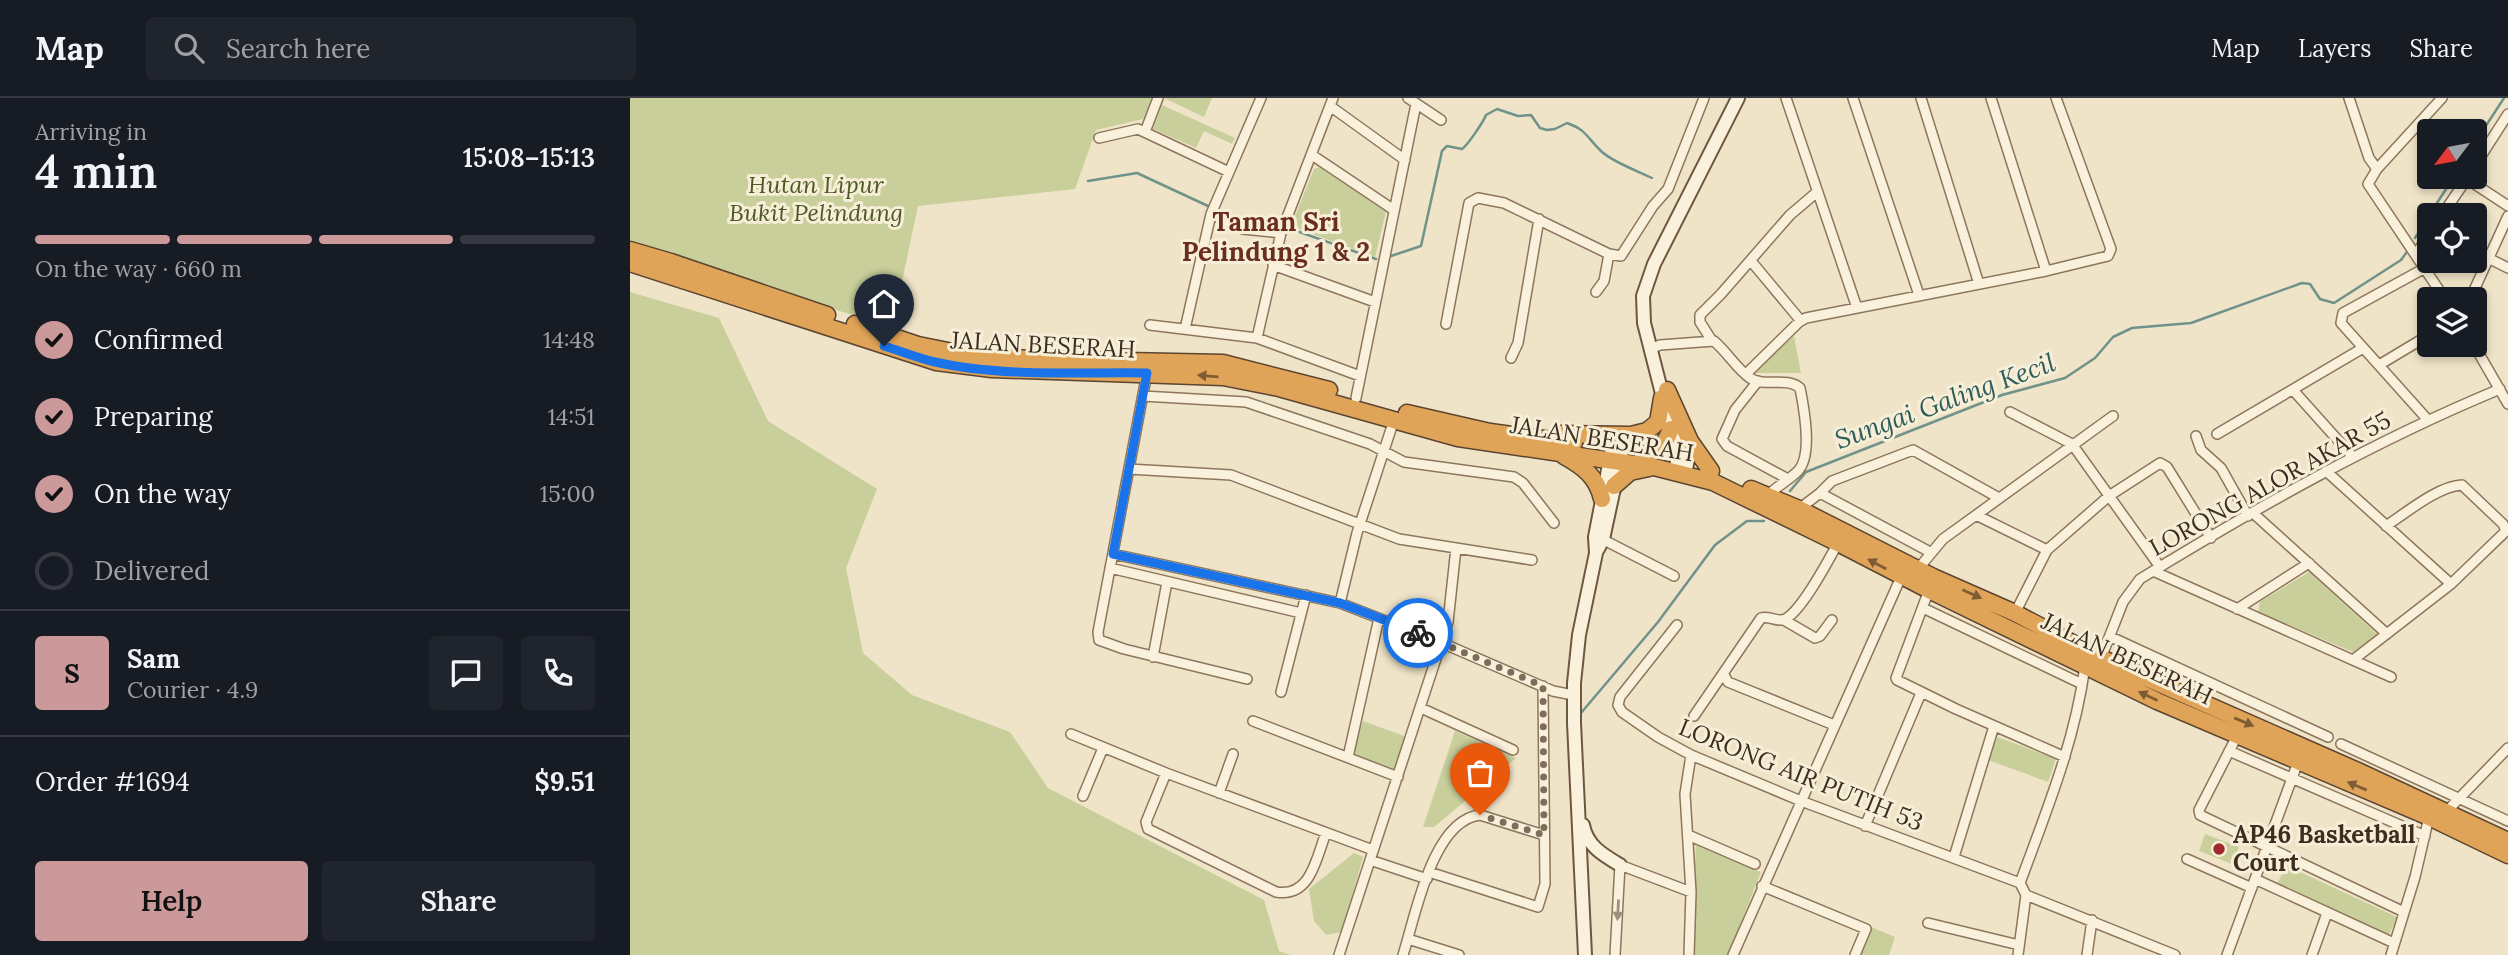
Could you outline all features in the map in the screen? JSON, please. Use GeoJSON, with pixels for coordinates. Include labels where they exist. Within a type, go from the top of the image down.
{"type":"FeatureCollection","features":[{"type":"Feature","properties":{"kind":"highway","name":"JALAN BESERAH"},"geometry":{"type":"LineString","coordinates":[[630,250],[939,350],[992,357],[1223,363],[1461,426],[1616,455],[1654,467],[1711,471],[1799,509],[1918,569],[2015,613],[2101,658],[2360,772],[2508,841]]}},
{"type":"Feature","properties":{"kind":"highway","name":"JALAN BESERAH"},"geometry":{"type":"LineString","coordinates":[[630,263],[936,362],[1004,370],[1213,376],[1311,396],[1458,438],[1555,451],[1643,455],[1732,490],[1901,577],[2084,666],[2157,701],[2238,734],[2296,769],[2429,817],[2508,855]]}},
{"type":"Feature","properties":{"kind":"highway"},"geometry":{"type":"LineString","coordinates":[[1461,426],[1558,434],[1631,435],[1647,431],[1658,422],[1664,394]]}},
{"type":"Feature","properties":{"kind":"highway"},"geometry":{"type":"LineString","coordinates":[[1664,394],[1690,441],[1711,471]]}},
{"type":"Feature","properties":{"kind":"highway"},"geometry":{"type":"LineString","coordinates":[[1643,455],[1653,453],[1662,446],[1671,429]]}},
{"type":"Feature","properties":{"kind":"highway"},"geometry":{"type":"LineString","coordinates":[[1555,451],[1590,472],[1600,487],[1602,499]]}},
{"type":"Feature","properties":{"kind":"highway"},"geometry":{"type":"LineString","coordinates":[[1614,486],[1634,470],[1654,467]]}},
{"type":"Feature","properties":{"kind":"main road"},"geometry":{"type":"LineString","coordinates":[[1681,468],[1642,309],[1646,283],[1738,98]]}},
{"type":"Feature","properties":{"kind":"main road"},"geometry":{"type":"LineString","coordinates":[[1664,394],[1681,468]]}},
{"type":"Feature","properties":{"kind":"main road"},"geometry":{"type":"LineString","coordinates":[[1585,955],[1573,695],[1580,635],[1599,538],[1614,486],[1616,455]]}},
{"type":"Feature","properties":{"kind":"main road"},"geometry":{"type":"LineString","coordinates":[[1599,538],[1602,499],[1616,455]]}},
{"type":"Feature","properties":{"kind":"main road"},"geometry":{"type":"LineString","coordinates":[[1576,783],[1588,841],[1595,849],[1620,865]]}},
{"type":"Feature","properties":{"kind":"street"},"geometry":{"type":"LineString","coordinates":[[1145,132],[1158,98]]}},
{"type":"Feature","properties":{"kind":"street"},"geometry":{"type":"LineString","coordinates":[[1185,329],[1211,214],[1261,98]]}},
{"type":"Feature","properties":{"kind":"street"},"geometry":{"type":"LineString","coordinates":[[1446,324],[1469,203],[1478,198],[1497,200],[1609,254],[1617,257],[1624,254],[1653,206],[1668,190],[1704,98]]}},
{"type":"Feature","properties":{"kind":"street"},"geometry":{"type":"LineString","coordinates":[[1786,98],[1857,308]]}},
{"type":"Feature","properties":{"kind":"street"},"geometry":{"type":"LineString","coordinates":[[1853,98],[1919,295]]}},
{"type":"Feature","properties":{"kind":"street"},"geometry":{"type":"LineString","coordinates":[[1921,98],[1979,284]]}},
{"type":"Feature","properties":{"kind":"street"},"geometry":{"type":"LineString","coordinates":[[1991,98],[2046,271]]}},
{"type":"Feature","properties":{"kind":"street"},"geometry":{"type":"LineString","coordinates":[[1746,374],[1801,321],[2108,257],[2111,249],[2056,98]]}},
{"type":"Feature","properties":{"kind":"street"},"geometry":{"type":"LineString","coordinates":[[2349,98],[2369,158],[2377,169]]}},
{"type":"Feature","properties":{"kind":"street"},"geometry":{"type":"LineString","coordinates":[[2416,254],[2368,184],[2377,169],[2442,98]]}},
{"type":"Feature","properties":{"kind":"street"},"geometry":{"type":"LineString","coordinates":[[1356,398],[1405,160],[1412,101],[1441,120]]}},
{"type":"Feature","properties":{"kind":"street"},"geometry":{"type":"LineString","coordinates":[[1257,338],[1281,233],[1331,102],[1405,160]]}},
{"type":"Feature","properties":{"kind":"street"},"geometry":{"type":"LineString","coordinates":[[2487,147],[2508,114]]}},
{"type":"Feature","properties":{"kind":"street"},"geometry":{"type":"LineString","coordinates":[[1099,138],[1138,129],[1229,172]]}},
{"type":"Feature","properties":{"kind":"street"},"geometry":{"type":"LineString","coordinates":[[1312,156],[1394,209]]}},
{"type":"Feature","properties":{"kind":"street"},"geometry":{"type":"LineString","coordinates":[[2483,189],[2508,206]]}},
{"type":"Feature","properties":{"kind":"street"},"geometry":{"type":"LineString","coordinates":[[1712,341],[1700,322],[1700,315],[1790,215],[1817,192]]}},
{"type":"Feature","properties":{"kind":"street"},"geometry":{"type":"LineString","coordinates":[[1211,214],[1243,229],[1281,233]]}},
{"type":"Feature","properties":{"kind":"street"},"geometry":{"type":"LineString","coordinates":[[2475,287],[2508,216]]}},
{"type":"Feature","properties":{"kind":"street"},"geometry":{"type":"LineString","coordinates":[[1511,358],[1518,343],[1539,219]]}},
{"type":"Feature","properties":{"kind":"street"},"geometry":{"type":"LineString","coordinates":[[1596,292],[1604,281],[1609,254]]}},
{"type":"Feature","properties":{"kind":"street"},"geometry":{"type":"LineString","coordinates":[[2488,258],[2508,268]]}},
{"type":"Feature","properties":{"kind":"street"},"geometry":{"type":"LineString","coordinates":[[1751,261],[1801,321]]}},
{"type":"Feature","properties":{"kind":"street"},"geometry":{"type":"LineString","coordinates":[[1273,265],[1375,302]]}},
{"type":"Feature","properties":{"kind":"street"},"geometry":{"type":"LineString","coordinates":[[2417,272],[2343,313],[2341,323],[2427,419]]}},
{"type":"Feature","properties":{"kind":"street"},"geometry":{"type":"LineString","coordinates":[[1150,326],[1257,338],[1360,376]]}},
{"type":"Feature","properties":{"kind":"street"},"geometry":{"type":"LineString","coordinates":[[1650,349],[1660,345],[1712,341],[1746,374],[1758,381],[1793,383],[1798,386],[1801,392],[1806,455],[1797,471],[1767,496]]}},
{"type":"Feature","properties":{"kind":"street"},"geometry":{"type":"LineString","coordinates":[[2379,365],[2417,342]]}},
{"type":"Feature","properties":{"kind":"street"},"geometry":{"type":"LineString","coordinates":[[2217,434],[2364,348]]}},
{"type":"Feature","properties":{"kind":"street"},"geometry":{"type":"LineString","coordinates":[[2481,357],[2508,404]]}},
{"type":"Feature","properties":{"kind":"street"},"geometry":{"type":"LineString","coordinates":[[1147,373],[1098,632],[1099,640],[1153,657],[1247,679]]}},
{"type":"Feature","properties":{"kind":"street"},"geometry":{"type":"LineString","coordinates":[[1758,381],[1735,410],[1722,439],[1727,446],[1786,478]]}},
{"type":"Feature","properties":{"kind":"street","name":"LORONG ALOR AKAR 55"},"geometry":{"type":"LineString","coordinates":[[2101,658],[2123,602],[2140,579],[2326,471],[2427,419],[2500,389]]}},
{"type":"Feature","properties":{"kind":"street"},"geometry":{"type":"LineString","coordinates":[[2293,390],[2353,457]]}},
{"type":"Feature","properties":{"kind":"street"},"geometry":{"type":"LineString","coordinates":[[1143,396],[1246,402],[1370,444],[1404,462],[1519,479],[1554,523]]}},
{"type":"Feature","properties":{"kind":"street"},"geometry":{"type":"LineString","coordinates":[[2010,412],[2072,444],[2157,569],[2237,609],[2391,677]]}},
{"type":"Feature","properties":{"kind":"street"},"geometry":{"type":"LineString","coordinates":[[1918,569],[1943,539],[2113,416]]}},
{"type":"Feature","properties":{"kind":"street"},"geometry":{"type":"LineString","coordinates":[[1340,603],[1360,525],[1394,420]]}},
{"type":"Feature","properties":{"kind":"street"},"geometry":{"type":"LineString","coordinates":[[2196,436],[2201,450],[2221,468],[2250,515],[2309,563],[2387,634]]}},
{"type":"Feature","properties":{"kind":"street"},"geometry":{"type":"LineString","coordinates":[[1799,509],[1821,494],[1832,481],[1913,450],[1999,498]]}},
{"type":"Feature","properties":{"kind":"street"},"geometry":{"type":"LineString","coordinates":[[2015,613],[2047,550],[2109,496],[2160,463],[2164,464],[2211,538]]}},
{"type":"Feature","properties":{"kind":"street"},"geometry":{"type":"LineString","coordinates":[[1129,469],[1231,475],[1360,525],[1410,541],[1532,560]]}},
{"type":"Feature","properties":{"kind":"street"},"geometry":{"type":"LineString","coordinates":[[2326,471],[2451,584]]}},
{"type":"Feature","properties":{"kind":"street"},"geometry":{"type":"LineString","coordinates":[[2353,660],[2451,584],[2506,531],[2503,524],[2465,487],[2452,486],[2438,492],[2386,526]]}},
{"type":"Feature","properties":{"kind":"street"},"geometry":{"type":"LineString","coordinates":[[1821,494],[1930,552]]}},
{"type":"Feature","properties":{"kind":"street"},"geometry":{"type":"LineString","coordinates":[[1976,515],[2047,550]]}},
{"type":"Feature","properties":{"kind":"street"},"geometry":{"type":"LineString","coordinates":[[1599,538],[1675,576]]}},
{"type":"Feature","properties":{"kind":"street"},"geometry":{"type":"LineString","coordinates":[[1784,620],[1816,583],[1838,543]]}},
{"type":"Feature","properties":{"kind":"street"},"geometry":{"type":"LineString","coordinates":[[1339,955],[1448,622],[1456,548]]}},
{"type":"Feature","properties":{"kind":"street"},"geometry":{"type":"LineString","coordinates":[[1113,554],[1340,603],[1543,686],[1573,695]]}},
{"type":"Feature","properties":{"kind":"street"},"geometry":{"type":"LineString","coordinates":[[2237,609],[2309,563]]}},
{"type":"Feature","properties":{"kind":"street"},"geometry":{"type":"LineString","coordinates":[[1110,568],[1301,613]]}},
{"type":"Feature","properties":{"kind":"street"},"geometry":{"type":"LineString","coordinates":[[1733,955],[1901,577]]}},
{"type":"Feature","properties":{"kind":"street"},"geometry":{"type":"LineString","coordinates":[[1153,657],[1167,582]]}},
{"type":"Feature","properties":{"kind":"street"},"geometry":{"type":"LineString","coordinates":[[1928,590],[1896,678],[1921,693],[2065,757]]}},
{"type":"Feature","properties":{"kind":"street"},"geometry":{"type":"LineString","coordinates":[[1281,692],[1306,595]]}},
{"type":"Feature","properties":{"kind":"street"},"geometry":{"type":"LineString","coordinates":[[1923,608],[2082,684]]}},
{"type":"Feature","properties":{"kind":"street"},"geometry":{"type":"LineString","coordinates":[[1694,716],[1762,616],[1784,620],[1815,638],[1820,636],[1832,620]]}},
{"type":"Feature","properties":{"kind":"street"},"geometry":{"type":"LineString","coordinates":[[1348,757],[1379,618]]}},
{"type":"Feature","properties":{"kind":"street","name":"LORONG AIR PUTIH 53"},"geometry":{"type":"LineString","coordinates":[[1677,625],[1620,697],[1618,705],[1622,712],[1658,737],[1691,755],[1801,801],[2020,883]]}},
{"type":"Feature","properties":{"kind":"street"},"geometry":{"type":"LineString","coordinates":[[2110,637],[2328,737]]}},
{"type":"Feature","properties":{"kind":"street"},"geometry":{"type":"LineString","coordinates":[[1928,923],[2019,950],[2026,895],[2020,883],[2065,757],[2084,666]]}},
{"type":"Feature","properties":{"kind":"street"},"geometry":{"type":"LineString","coordinates":[[1724,675],[1728,682],[1834,724]]}},
{"type":"Feature","properties":{"kind":"street"},"geometry":{"type":"LineString","coordinates":[[2181,695],[2193,675]]}},
{"type":"Feature","properties":{"kind":"street"},"geometry":{"type":"LineString","coordinates":[[1071,734],[1326,833],[1371,855],[1428,876],[1538,907],[1545,884],[1543,686]]}},
{"type":"Feature","properties":{"kind":"street"},"geometry":{"type":"LineString","coordinates":[[1865,825],[1921,693]]}},
{"type":"Feature","properties":{"kind":"street"},"geometry":{"type":"LineString","coordinates":[[1421,708],[1513,750]]}},
{"type":"Feature","properties":{"kind":"street"},"geometry":{"type":"LineString","coordinates":[[1253,721],[1398,777]]}},
{"type":"Feature","properties":{"kind":"street"},"geometry":{"type":"LineString","coordinates":[[1954,857],[1994,726]]}},
{"type":"Feature","properties":{"kind":"street"},"geometry":{"type":"LineString","coordinates":[[2238,734],[2198,813],[2404,912]]}},
{"type":"Feature","properties":{"kind":"street"},"geometry":{"type":"LineString","coordinates":[[2341,744],[2508,821]]}},
{"type":"Feature","properties":{"kind":"street"},"geometry":{"type":"LineString","coordinates":[[1083,796],[1103,748]]}},
{"type":"Feature","properties":{"kind":"street"},"geometry":{"type":"LineString","coordinates":[[2446,812],[2508,748]]}},
{"type":"Feature","properties":{"kind":"street"},"geometry":{"type":"LineString","coordinates":[[2229,751],[2296,769],[2425,836]]}},
{"type":"Feature","properties":{"kind":"street"},"geometry":{"type":"LineString","coordinates":[[1219,793],[1233,754]]}},
{"type":"Feature","properties":{"kind":"street"},"geometry":{"type":"LineString","coordinates":[[1689,955],[1691,892],[1685,794],[1691,755]]}},
{"type":"Feature","properties":{"kind":"street"},"geometry":{"type":"LineString","coordinates":[[2360,772],[2371,758]]}},
{"type":"Feature","properties":{"kind":"street"},"geometry":{"type":"LineString","coordinates":[[2227,955],[2296,769]]}},
{"type":"Feature","properties":{"kind":"street"},"geometry":{"type":"LineString","coordinates":[[1166,773],[1146,822],[1149,831],[1276,892],[1285,894],[1303,887],[1326,833]]}},
{"type":"Feature","properties":{"kind":"street"},"geometry":{"type":"LineString","coordinates":[[1403,955],[1433,859],[1449,835],[1474,816],[1485,816],[1544,835]]}},
{"type":"Feature","properties":{"kind":"street"},"geometry":{"type":"LineString","coordinates":[[2391,955],[2429,817]]}},
{"type":"Feature","properties":{"kind":"street"},"geometry":{"type":"LineString","coordinates":[[1688,835],[1755,863]]}},
{"type":"Feature","properties":{"kind":"street"},"geometry":{"type":"LineString","coordinates":[[2187,859],[2327,913],[2395,943]]}},
{"type":"Feature","properties":{"kind":"street"},"geometry":{"type":"LineString","coordinates":[[1615,955],[1620,865],[1691,892]]}},
{"type":"Feature","properties":{"kind":"street"},"geometry":{"type":"LineString","coordinates":[[1762,886],[1866,929],[1855,955]]}},
{"type":"Feature","properties":{"kind":"street"},"geometry":{"type":"LineString","coordinates":[[2026,895],[2175,955]]}},
{"type":"Feature","properties":{"kind":"street"},"geometry":{"type":"LineString","coordinates":[[2312,955],[2327,913]]}},
{"type":"Feature","properties":{"kind":"street"},"geometry":{"type":"LineString","coordinates":[[2087,955],[2092,920]]}},
{"type":"Feature","properties":{"kind":"street"},"geometry":{"type":"LineString","coordinates":[[1408,939],[1459,955]]}},
{"type":"Feature","properties":{"kind":"green space","name":"Hutan Lipur Bukit Pelindung"},"geometry":{"type":"Polygon","coordinates":[[[630,98],[1152,98],[1143,119],[1096,130],[1075,189],[918,206],[899,296],[884,315],[869,320],[630,247],[630,98]]]}},
{"type":"Feature","properties":{"kind":"green space"},"geometry":{"type":"Polygon","coordinates":[[[1164,98],[1212,98],[1204,117],[1164,98]]]}},
{"type":"Feature","properties":{"kind":"green space"},"geometry":{"type":"Polygon","coordinates":[[[1162,105],[1235,138],[1232,144],[1204,131],[1196,148],[1153,129],[1162,105]]]}},
{"type":"Feature","properties":{"kind":"green space"},"geometry":{"type":"Polygon","coordinates":[[[1319,167],[1386,212],[1375,257],[1291,226],[1314,169],[1319,167]]]}},
{"type":"Feature","properties":{"kind":"green space"},"geometry":{"type":"Polygon","coordinates":[[[630,292],[719,318],[768,421],[877,489],[846,568],[863,653],[912,695],[1010,732],[1048,788],[1264,900],[1279,951],[1291,955],[630,955],[630,292]]]}},
{"type":"Feature","properties":{"kind":"green space"},"geometry":{"type":"Polygon","coordinates":[[[1794,336],[1801,373],[1752,373],[1794,336]]]}},
{"type":"Feature","properties":{"kind":"green space"},"geometry":{"type":"Polygon","coordinates":[[[2309,572],[2377,635],[2353,652],[2258,612],[2260,602],[2309,572]]]}},
{"type":"Feature","properties":{"kind":"green space"},"geometry":{"type":"Polygon","coordinates":[[[1363,721],[1407,737],[1394,772],[1350,756],[1363,721]]]}},
{"type":"Feature","properties":{"kind":"green space"},"geometry":{"type":"Polygon","coordinates":[[[1455,731],[1516,758],[1434,827],[1423,827],[1455,731]]]}},
{"type":"Feature","properties":{"kind":"green space"},"geometry":{"type":"Polygon","coordinates":[[[1997,737],[2056,759],[2048,782],[1988,760],[1997,737]]]}},
{"type":"Feature","properties":{"kind":"green space","name":"AP46 Basketball Court"},"geometry":{"type":"Polygon","coordinates":[[[2205,834],[2239,847],[2232,864],[2199,851],[2205,834]]]}},
{"type":"Feature","properties":{"kind":"green space"},"geometry":{"type":"Polygon","coordinates":[[[1696,843],[1761,872],[1728,955],[1691,955],[1696,843]]]}},
{"type":"Feature","properties":{"kind":"green space"},"geometry":{"type":"Polygon","coordinates":[[[1354,853],[1363,857],[1342,932],[1326,935],[1314,921],[1309,889],[1354,853]]]}},
{"type":"Feature","properties":{"kind":"green space"},"geometry":{"type":"Polygon","coordinates":[[[2270,858],[2397,917],[2388,937],[2276,886],[2283,872],[2267,864],[2270,858]]]}},
{"type":"Feature","properties":{"kind":"green space"},"geometry":{"type":"Polygon","coordinates":[[[1871,927],[1895,937],[1889,955],[1858,955],[1871,927]]]}},
{"type":"Feature","properties":{"kind":"waterway","name":"Sungai Galing Kecil"},"geometry":{"type":"LineString","coordinates":[[2487,124],[2504,98]]}},
{"type":"Feature","properties":{"kind":"waterway"},"geometry":{"type":"LineString","coordinates":[[1391,256],[1421,246],[1442,151],[1447,146],[1462,149],[1486,115],[1497,109],[1518,116],[1531,115],[1540,128],[1547,130],[1567,123],[1574,126],[1606,155],[1652,178]]}},
{"type":"Feature","properties":{"kind":"waterway"},"geometry":{"type":"LineString","coordinates":[[1088,181],[1137,173],[1208,206]]}},
{"type":"Feature","properties":{"kind":"waterway","name":"Sungai Galing Kecil"},"geometry":{"type":"LineString","coordinates":[[2437,203],[2446,189]]}},
{"type":"Feature","properties":{"kind":"waterway"},"geometry":{"type":"LineString","coordinates":[[1220,212],[1247,225],[1276,227]]}},
{"type":"Feature","properties":{"kind":"waterway"},"geometry":{"type":"LineString","coordinates":[[1291,229],[1376,259]]}},
{"type":"Feature","properties":{"kind":"waterway","name":"Sungai Galing Kecil"},"geometry":{"type":"LineString","coordinates":[[1790,491],[1806,472],[2002,395],[2065,378],[2095,358],[2113,337],[2132,328],[2191,323],[2302,283],[2310,284],[2320,299],[2334,303],[2401,260],[2409,249]]}},
{"type":"Feature","properties":{"kind":"waterway","name":"Sungai Galing Kecil"},"geometry":{"type":"LineString","coordinates":[[1581,713],[1658,622],[1715,545],[1747,521],[1764,521]]}},
{"type":"Feature","properties":{"kind":"way so far"},"geometry":{"type":"LineString","coordinates":[[1418,633],[1543,686],[1541,709],[1544,835],[1480,815]]}},
{"type":"Feature","properties":{"kind":"place","name":"AP46 Basketball Court"},"geometry":{"type":"Point","coordinates":[2219,849]}},
{"type":"Feature","properties":{"kind":"district","name":"Taman Sri Pelindung 1 & 2"},"geometry":{"type":"Point","coordinates":[1276,237]}},
{"type":"Feature","properties":{"kind":"route"},"geometry":{"type":"LineString","coordinates":[[884,346],[936,362],[962,366],[1030,371],[1147,373],[1113,554],[1340,603],[1418,633]]}}]}
